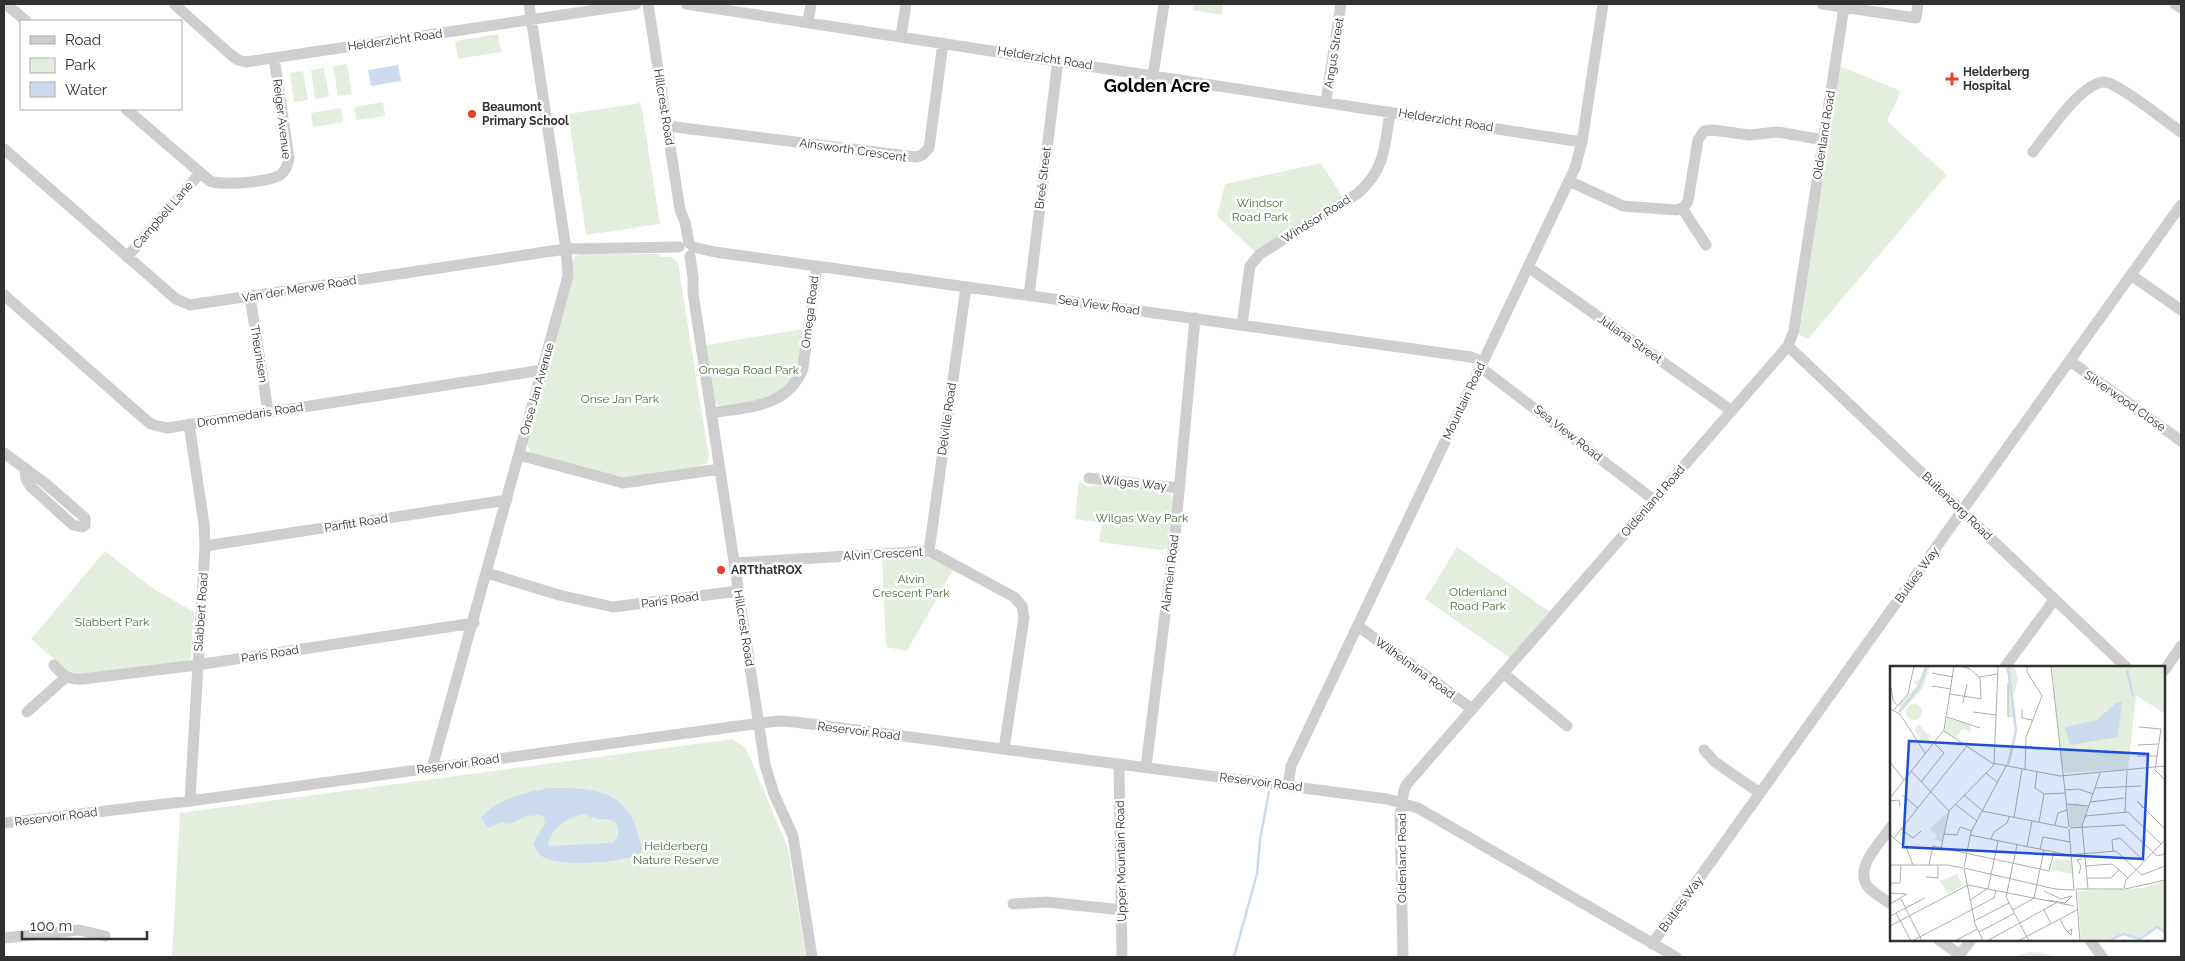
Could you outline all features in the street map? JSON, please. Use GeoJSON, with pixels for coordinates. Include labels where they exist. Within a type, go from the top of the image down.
{"type":"FeatureCollection","features":[{"type":"Feature","properties":{"kind":"street"},"geometry":{"type":"LineString","coordinates":[[6,4],[25,20]]}},
{"type":"Feature","properties":{"kind":"street","name":"Helderzicht Road"},"geometry":{"type":"LineString","coordinates":[[174,4],[238,60],[252,61],[636,4]]}},
{"type":"Feature","properties":{"kind":"street","name":"Onse Jan Avenue"},"geometry":{"type":"LineString","coordinates":[[432,768],[474,623],[568,276],[566,249],[529,4]]}},
{"type":"Feature","properties":{"kind":"street","name":"Hillcrest Road"},"geometry":{"type":"LineString","coordinates":[[648,4],[680,210],[679,223],[693,277],[693,293],[758,723],[767,774],[795,842],[812,957]]}},
{"type":"Feature","properties":{"kind":"street","name":"Helderzicht Road"},"geometry":{"type":"LineString","coordinates":[[686,4],[1582,142]]}},
{"type":"Feature","properties":{"kind":"street"},"geometry":{"type":"LineString","coordinates":[[808,22],[811,4]]}},
{"type":"Feature","properties":{"kind":"street"},"geometry":{"type":"LineString","coordinates":[[901,36],[906,4]]}},
{"type":"Feature","properties":{"kind":"street"},"geometry":{"type":"LineString","coordinates":[[1153,75],[1164,4]]}},
{"type":"Feature","properties":{"kind":"street","name":"Angus Street"},"geometry":{"type":"LineString","coordinates":[[1326,102],[1341,4]]}},
{"type":"Feature","properties":{"kind":"street","name":"Mountain Road"},"geometry":{"type":"LineString","coordinates":[[1288,786],[1290,766],[1569,181],[1582,142],[1603,4]]}},
{"type":"Feature","properties":{"kind":"street"},"geometry":{"type":"LineString","coordinates":[[1822,4],[1916,18],[1918,4]]}},
{"type":"Feature","properties":{"kind":"street"},"geometry":{"type":"LineString","coordinates":[[2175,4],[2181,8]]}},
{"type":"Feature","properties":{"kind":"street","name":"Oldenland Road"},"geometry":{"type":"LineString","coordinates":[[1403,957],[1400,816],[1404,790],[1407,784],[1788,346],[1794,330],[1844,7]]}},
{"type":"Feature","properties":{"kind":"street","name":"Ainsworth Crescent"},"geometry":{"type":"LineString","coordinates":[[667,126],[916,157],[922,155],[929,148],[943,43]]}},
{"type":"Feature","properties":{"kind":"street","name":"Reiger Avenue"},"geometry":{"type":"LineString","coordinates":[[127,110],[210,181],[217,184],[226,184],[278,176],[286,169],[289,153],[274,58]]}},
{"type":"Feature","properties":{"kind":"street","name":"Breë Street"},"geometry":{"type":"LineString","coordinates":[[1029,296],[1058,60]]}},
{"type":"Feature","properties":{"kind":"street"},"geometry":{"type":"LineString","coordinates":[[2032,152],[2081,94],[2094,85],[2103,82],[2116,87],[2181,132]]}},
{"type":"Feature","properties":{"kind":"street","name":"Windsor Road"},"geometry":{"type":"LineString","coordinates":[[1242,325],[1252,263],[1260,254],[1357,194],[1370,181],[1382,160],[1390,112]]}},
{"type":"Feature","properties":{"kind":"street"},"geometry":{"type":"LineString","coordinates":[[1569,181],[1615,204],[1627,207],[1676,210],[1682,208],[1688,201],[1698,140],[1704,132],[1713,130],[1749,135],[1778,132],[1823,140]]}},
{"type":"Feature","properties":{"kind":"street","name":"Van der Merwe Road"},"geometry":{"type":"LineString","coordinates":[[4,148],[127,257],[176,299],[185,304],[196,305],[566,249],[686,250]]}},
{"type":"Feature","properties":{"kind":"street","name":"Campbell Lane"},"geometry":{"type":"LineString","coordinates":[[127,257],[200,173]]}},
{"type":"Feature","properties":{"kind":"street","name":"Bulties Way"},"geometry":{"type":"LineString","coordinates":[[1652,944],[2181,205]]}},
{"type":"Feature","properties":{"kind":"street"},"geometry":{"type":"LineString","coordinates":[[1682,208],[1706,245]]}},
{"type":"Feature","properties":{"kind":"street","name":"Sea View Road"},"geometry":{"type":"LineString","coordinates":[[686,250],[715,252],[1471,357],[1654,500]]}},
{"type":"Feature","properties":{"kind":"street","name":"Omega Road"},"geometry":{"type":"LineString","coordinates":[[711,413],[766,404],[786,394],[796,382],[803,368],[816,266]]}},
{"type":"Feature","properties":{"kind":"street","name":"Juliana Street"},"geometry":{"type":"LineString","coordinates":[[1528,267],[1732,411]]}},
{"type":"Feature","properties":{"kind":"street"},"geometry":{"type":"LineString","coordinates":[[2131,275],[2181,310]]}},
{"type":"Feature","properties":{"kind":"street","name":"Delville Road"},"geometry":{"type":"LineString","coordinates":[[929,551],[966,287]]}},
{"type":"Feature","properties":{"kind":"street","name":"Drommedaris Road"},"geometry":{"type":"LineString","coordinates":[[4,295],[151,424],[167,428],[543,370]]}},
{"type":"Feature","properties":{"kind":"street","name":"Theunisen"},"geometry":{"type":"LineString","coordinates":[[250,297],[268,412]]}},
{"type":"Feature","properties":{"kind":"street","name":"Alamein Road"},"geometry":{"type":"LineString","coordinates":[[1146,767],[1179,488],[1195,318]]}},
{"type":"Feature","properties":{"kind":"street","name":"Buitenzorg Road"},"geometry":{"type":"LineString","coordinates":[[1788,346],[2125,666]]}},
{"type":"Feature","properties":{"kind":"street","name":"Silverwood Close"},"geometry":{"type":"LineString","coordinates":[[2070,361],[2181,441]]}},
{"type":"Feature","properties":{"kind":"street","name":"Slabbert Road"},"geometry":{"type":"LineString","coordinates":[[188,424],[204,524],[205,546],[190,801]]}},
{"type":"Feature","properties":{"kind":"street"},"geometry":{"type":"LineString","coordinates":[[4,453],[46,484],[85,518],[85,525],[82,527],[72,524],[31,487],[26,479],[25,470]]}},
{"type":"Feature","properties":{"kind":"street"},"geometry":{"type":"LineString","coordinates":[[519,455],[623,483],[720,469]]}},
{"type":"Feature","properties":{"kind":"street","name":"Wilgas Way"},"geometry":{"type":"LineString","coordinates":[[1089,478],[1179,488]]}},
{"type":"Feature","properties":{"kind":"street","name":"Parfitt Road"},"geometry":{"type":"LineString","coordinates":[[205,546],[507,500]]}},
{"type":"Feature","properties":{"kind":"street","name":"Alvin Crescent"},"geometry":{"type":"LineString","coordinates":[[734,563],[929,551],[1014,597],[1022,606],[1024,618],[1004,749]]}},
{"type":"Feature","properties":{"kind":"street","name":"Paris Road"},"geometry":{"type":"LineString","coordinates":[[487,573],[559,595],[613,607],[738,591]]}},
{"type":"Feature","properties":{"kind":"street"},"geometry":{"type":"LineString","coordinates":[[2006,666],[2054,600]]}},
{"type":"Feature","properties":{"kind":"street","name":"Paris Road"},"geometry":{"type":"LineString","coordinates":[[66,677],[70,680],[83,680],[197,665],[474,623]]}},
{"type":"Feature","properties":{"kind":"street","name":"Wilhelmina Road"},"geometry":{"type":"LineString","coordinates":[[1358,626],[1472,709]]}},
{"type":"Feature","properties":{"kind":"street"},"geometry":{"type":"LineString","coordinates":[[2165,670],[2181,646]]}},
{"type":"Feature","properties":{"kind":"street"},"geometry":{"type":"LineString","coordinates":[[27,712],[66,677],[54,665]]}},
{"type":"Feature","properties":{"kind":"street"},"geometry":{"type":"LineString","coordinates":[[1503,673],[1567,726]]}},
{"type":"Feature","properties":{"kind":"street","name":"Reservoir Road"},"geometry":{"type":"LineString","coordinates":[[4,823],[190,801],[758,723],[795,722],[1387,798],[1418,808],[1676,957]]}},
{"type":"Feature","properties":{"kind":"street"},"geometry":{"type":"LineString","coordinates":[[1704,750],[1715,762],[1760,794]]}},
{"type":"Feature","properties":{"kind":"street","name":"Upper Mountain Road"},"geometry":{"type":"LineString","coordinates":[[1119,764],[1122,957]]}},
{"type":"Feature","properties":{"kind":"street"},"geometry":{"type":"LineString","coordinates":[[1890,828],[1865,864],[1864,875],[1869,887],[1890,903]]}},
{"type":"Feature","properties":{"kind":"street"},"geometry":{"type":"LineString","coordinates":[[1013,904],[1047,902],[1122,910]]}},
{"type":"Feature","properties":{"kind":"street"},"geometry":{"type":"LineString","coordinates":[[4,938],[79,930],[105,936]]}},
{"type":"Feature","properties":{"kind":"street"},"geometry":{"type":"LineString","coordinates":[[1940,941],[1959,956],[1970,941]]}},
{"type":"Feature","properties":{"kind":"street"},"geometry":{"type":"LineString","coordinates":[[2091,941],[2102,957]]}},
{"type":"Feature","properties":{"kind":"green space"},"geometry":{"type":"Polygon","coordinates":[[[1194,4],[1223,4],[1222,15],[1193,10],[1194,4]]]}},
{"type":"Feature","properties":{"kind":"green space"},"geometry":{"type":"Polygon","coordinates":[[[498,34],[501,52],[458,59],[455,41],[498,34]]]}},
{"type":"Feature","properties":{"kind":"green space"},"geometry":{"type":"Polygon","coordinates":[[[347,64],[352,94],[338,96],[333,66],[347,64]]]}},
{"type":"Feature","properties":{"kind":"green space"},"geometry":{"type":"Polygon","coordinates":[[[1840,66],[1901,91],[1887,121],[1947,175],[1808,339],[1799,335],[1840,66]]]}},
{"type":"Feature","properties":{"kind":"green space"},"geometry":{"type":"Polygon","coordinates":[[[324,68],[329,97],[315,99],[311,70],[324,68]]]}},
{"type":"Feature","properties":{"kind":"green space"},"geometry":{"type":"Polygon","coordinates":[[[303,71],[308,100],[294,102],[290,73],[303,71]]]}},
{"type":"Feature","properties":{"kind":"green space"},"geometry":{"type":"Polygon","coordinates":[[[383,102],[385,116],[356,120],[354,107],[383,102]]]}},
{"type":"Feature","properties":{"kind":"green space"},"geometry":{"type":"Polygon","coordinates":[[[641,103],[660,224],[586,235],[568,114],[641,103]]]}},
{"type":"Feature","properties":{"kind":"green space"},"geometry":{"type":"Polygon","coordinates":[[[341,108],[343,122],[313,127],[311,113],[341,108]]]}},
{"type":"Feature","properties":{"kind":"green space","name":"Windsor Road Park"},"geometry":{"type":"Polygon","coordinates":[[[1321,163],[1343,198],[1256,253],[1217,216],[1225,184],[1321,163]]]}},
{"type":"Feature","properties":{"kind":"green space","name":"Onse Jan Park"},"geometry":{"type":"Polygon","coordinates":[[[580,254],[660,254],[660,257],[671,257],[678,263],[709,458],[706,464],[699,466],[699,468],[623,479],[531,454],[527,444],[572,261],[575,256],[580,254]]]}},
{"type":"Feature","properties":{"kind":"green space","name":"Omega Road Park"},"geometry":{"type":"Polygon","coordinates":[[[804,329],[799,365],[795,377],[788,385],[779,392],[757,400],[722,407],[715,403],[706,345],[804,329]]]}},
{"type":"Feature","properties":{"kind":"green space","name":"Wilgas Way Park"},"geometry":{"type":"Polygon","coordinates":[[[1079,481],[1088,487],[1101,484],[1170,494],[1173,498],[1168,548],[1160,550],[1099,542],[1102,523],[1075,519],[1079,481]]]}},
{"type":"Feature","properties":{"kind":"green space","name":"Oldenland Road Park"},"geometry":{"type":"Polygon","coordinates":[[[1457,547],[1550,612],[1510,658],[1425,599],[1457,547]]]}},
{"type":"Feature","properties":{"kind":"green space","name":"Slabbert Park"},"geometry":{"type":"Polygon","coordinates":[[[105,551],[152,588],[194,612],[191,658],[185,663],[82,677],[71,674],[31,639],[105,551]]]}},
{"type":"Feature","properties":{"kind":"green space","name":"Alvin Crescent Park"},"geometry":{"type":"Polygon","coordinates":[[[922,556],[933,559],[953,570],[907,651],[886,647],[882,559],[922,556]]]}},
{"type":"Feature","properties":{"kind":"green space","name":"Helderberg Nature Reserve"},"geometry":{"type":"Polygon","coordinates":[[[732,739],[746,748],[788,848],[806,957],[172,957],[180,813],[732,739]]]}},
{"type":"Feature","properties":{"kind":"green space"},"geometry":{"type":"Polygon","coordinates":[[[2031,952],[2043,953],[2055,957],[2012,957],[2031,952]]]}},
{"type":"Feature","properties":{"kind":"water"},"geometry":{"type":"Polygon","coordinates":[[[398,65],[401,81],[371,86],[368,70],[398,65]]]}},
{"type":"Feature","properties":{"kind":"water"},"geometry":{"type":"Polygon","coordinates":[[[548,788],[575,788],[601,792],[612,797],[622,804],[630,814],[640,840],[641,853],[621,859],[593,863],[554,861],[541,855],[533,843],[545,824],[544,817],[539,815],[527,816],[510,824],[501,822],[488,828],[481,818],[487,811],[503,801],[548,788]],[[583,814],[561,824],[553,832],[548,844],[549,846],[612,843],[616,839],[618,829],[614,821],[583,814]]]}},
{"type":"Feature","properties":{"kind":"waterway"},"geometry":{"type":"LineString","coordinates":[[1234,957],[1257,874],[1260,840],[1269,792]]}},
{"type":"Feature","properties":{"kind":"place","name":"Helderberg Hospital"},"geometry":{"type":"Point","coordinates":[1952,79]}},
{"type":"Feature","properties":{"kind":"place","name":"Beaumont Primary School"},"geometry":{"type":"Point","coordinates":[472,114]}},
{"type":"Feature","properties":{"kind":"place","name":"ARTthatROX"},"geometry":{"type":"Point","coordinates":[721,570]}},
{"type":"Feature","properties":{"kind":"district","name":"Golden Acre"},"geometry":{"type":"Point","coordinates":[1157,85]}}]}
